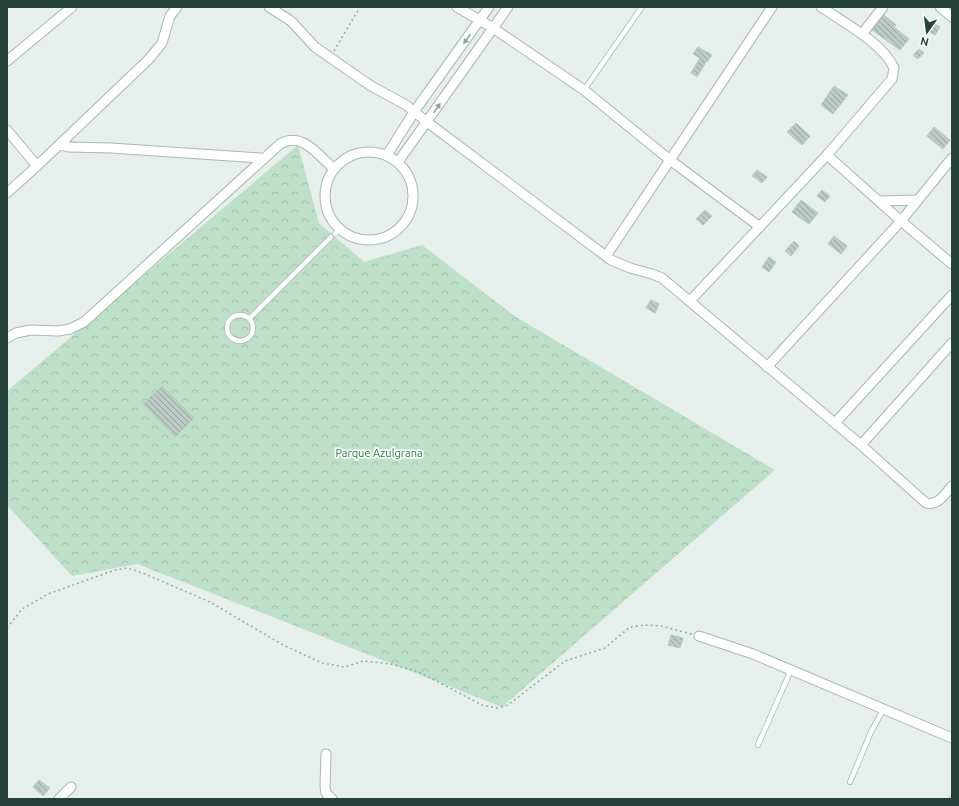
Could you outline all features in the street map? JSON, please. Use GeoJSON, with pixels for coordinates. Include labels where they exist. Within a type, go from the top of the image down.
{"type":"FeatureCollection","features":[{"type":"Feature","properties":{"kind":"street"},"geometry":{"type":"LineString","coordinates":[[7,61],[72,7]]}},
{"type":"Feature","properties":{"kind":"street"},"geometry":{"type":"LineString","coordinates":[[7,193],[60,145],[150,59],[162,43],[170,16],[177,7]]}},
{"type":"Feature","properties":{"kind":"street"},"geometry":{"type":"LineString","coordinates":[[269,7],[291,21],[315,47],[371,86],[406,104],[427,122],[611,260],[630,268],[662,278],[861,445],[926,503],[935,503],[952,486]]}},
{"type":"Feature","properties":{"kind":"street"},"geometry":{"type":"LineString","coordinates":[[458,7],[493,28],[584,90],[670,160],[760,227]]}},
{"type":"Feature","properties":{"kind":"street"},"geometry":{"type":"LineString","coordinates":[[387,155],[414,112],[489,7]]}},
{"type":"Feature","properties":{"kind":"street"},"geometry":{"type":"LineString","coordinates":[[398,162],[508,7]]}},
{"type":"Feature","properties":{"kind":"street"},"geometry":{"type":"LineString","coordinates":[[606,256],[772,7]]}},
{"type":"Feature","properties":{"kind":"street"},"geometry":{"type":"LineString","coordinates":[[690,302],[827,155],[892,79],[894,68],[886,55],[862,34],[821,7]]}},
{"type":"Feature","properties":{"kind":"street"},"geometry":{"type":"LineString","coordinates":[[862,34],[883,7]]}},
{"type":"Feature","properties":{"kind":"street"},"geometry":{"type":"LineString","coordinates":[[940,7],[952,17]]}},
{"type":"Feature","properties":{"kind":"street"},"geometry":{"type":"LineString","coordinates":[[7,130],[37,166]]}},
{"type":"Feature","properties":{"kind":"street"},"geometry":{"type":"LineString","coordinates":[[7,338],[16,333],[31,330],[70,329],[84,322],[280,144],[287,140],[298,140],[306,144],[333,168]]}},
{"type":"Feature","properties":{"kind":"street"},"geometry":{"type":"LineString","coordinates":[[60,145],[69,147],[111,148],[264,159]]}},
{"type":"Feature","properties":{"kind":"street"},"geometry":{"type":"LineString","coordinates":[[373,151],[387,155],[398,162],[407,172],[412,185],[414,199],[410,213],[403,225],[392,234],[379,239],[365,240],[335,233],[334,224],[327,211],[324,196],[326,182],[333,168],[344,158],[358,152],[373,151]]}},
{"type":"Feature","properties":{"kind":"street"},"geometry":{"type":"LineString","coordinates":[[827,155],[952,264]]}},
{"type":"Feature","properties":{"kind":"street"},"geometry":{"type":"LineString","coordinates":[[767,367],[901,221],[952,158]]}},
{"type":"Feature","properties":{"kind":"street"},"geometry":{"type":"LineString","coordinates":[[880,202],[918,200]]}},
{"type":"Feature","properties":{"kind":"street"},"geometry":{"type":"LineString","coordinates":[[835,423],[952,295]]}},
{"type":"Feature","properties":{"kind":"street"},"geometry":{"type":"LineString","coordinates":[[861,445],[952,343]]}},
{"type":"Feature","properties":{"kind":"street"},"geometry":{"type":"LineString","coordinates":[[699,636],[752,654],[952,738]]}},
{"type":"Feature","properties":{"kind":"street"},"geometry":{"type":"LineString","coordinates":[[326,754],[325,786],[326,793],[332,799]]}},
{"type":"Feature","properties":{"kind":"street"},"geometry":{"type":"LineString","coordinates":[[59,799],[71,787]]}},
{"type":"Feature","properties":{"kind":"lane"},"geometry":{"type":"LineString","coordinates":[[584,90],[642,7]]}},
{"type":"Feature","properties":{"kind":"lane"},"geometry":{"type":"LineString","coordinates":[[249,320],[335,233]]}},
{"type":"Feature","properties":{"kind":"lane"},"geometry":{"type":"LineString","coordinates":[[242,316],[249,320],[252,330],[248,337],[242,341],[238,341],[231,337],[227,330],[228,322],[231,319],[242,316]]}},
{"type":"Feature","properties":{"kind":"lane"},"geometry":{"type":"LineString","coordinates":[[758,745],[791,670]]}},
{"type":"Feature","properties":{"kind":"lane"},"geometry":{"type":"LineString","coordinates":[[850,782],[871,732],[883,710]]}},
{"type":"Feature","properties":{"kind":"path"},"geometry":{"type":"LineString","coordinates":[[330,58],[360,7]]}},
{"type":"Feature","properties":{"kind":"path"},"geometry":{"type":"LineString","coordinates":[[7,628],[22,609],[48,594],[115,570],[128,568],[146,574],[210,602],[283,645],[322,663],[345,667],[363,661],[391,664],[419,672],[482,705],[497,708],[508,705],[565,660],[605,648],[630,627],[645,625],[661,626],[699,636]]}},
{"type":"Feature","properties":{"kind":"green space","name":"Parque Azulgrana"},"geometry":{"type":"Polygon","coordinates":[[[298,145],[319,223],[364,262],[422,245],[516,317],[775,470],[502,707],[137,564],[72,576],[7,505],[7,391],[298,145]]]}},
{"type":"Feature","properties":{"kind":"building"},"geometry":{"type":"Polygon","coordinates":[[[884,15],[896,25],[894,27],[909,39],[900,50],[872,30],[884,15]]]}},
{"type":"Feature","properties":{"kind":"building"},"geometry":{"type":"Polygon","coordinates":[[[935,24],[940,27],[935,35],[930,32],[935,24]]]}},
{"type":"Feature","properties":{"kind":"building"},"geometry":{"type":"Polygon","coordinates":[[[698,47],[712,55],[697,77],[691,73],[700,58],[693,54],[698,47]]]}},
{"type":"Feature","properties":{"kind":"building"},"geometry":{"type":"Polygon","coordinates":[[[919,49],[924,53],[918,59],[913,55],[919,49]]]}},
{"type":"Feature","properties":{"kind":"building"},"geometry":{"type":"Polygon","coordinates":[[[834,86],[848,95],[833,114],[821,105],[834,86]]]}},
{"type":"Feature","properties":{"kind":"building"},"geometry":{"type":"Polygon","coordinates":[[[796,123],[810,136],[802,145],[787,132],[796,123]]]}},
{"type":"Feature","properties":{"kind":"building"},"geometry":{"type":"Polygon","coordinates":[[[934,127],[950,140],[943,149],[927,136],[934,127]]]}},
{"type":"Feature","properties":{"kind":"building"},"geometry":{"type":"Polygon","coordinates":[[[757,170],[767,177],[762,183],[752,176],[757,170]]]}},
{"type":"Feature","properties":{"kind":"building"},"geometry":{"type":"Polygon","coordinates":[[[822,190],[830,196],[825,202],[817,196],[822,190]]]}},
{"type":"Feature","properties":{"kind":"building"},"geometry":{"type":"Polygon","coordinates":[[[801,200],[818,213],[809,224],[792,212],[801,200]]]}},
{"type":"Feature","properties":{"kind":"building"},"geometry":{"type":"Polygon","coordinates":[[[705,210],[712,216],[703,225],[696,219],[705,210]]]}},
{"type":"Feature","properties":{"kind":"building"},"geometry":{"type":"Polygon","coordinates":[[[834,236],[847,246],[841,254],[828,244],[834,236]]]}},
{"type":"Feature","properties":{"kind":"building"},"geometry":{"type":"Polygon","coordinates":[[[794,241],[799,246],[791,256],[785,251],[794,241]]]}},
{"type":"Feature","properties":{"kind":"building"},"geometry":{"type":"Polygon","coordinates":[[[769,257],[776,262],[769,272],[762,267],[769,257]]]}},
{"type":"Feature","properties":{"kind":"building"},"geometry":{"type":"Polygon","coordinates":[[[651,300],[659,304],[655,313],[646,308],[651,300]]]}},
{"type":"Feature","properties":{"kind":"building"},"geometry":{"type":"Polygon","coordinates":[[[162,386],[194,418],[175,437],[143,404],[162,386]]]}},
{"type":"Feature","properties":{"kind":"building"},"geometry":{"type":"Polygon","coordinates":[[[671,635],[683,638],[680,648],[668,645],[671,635]]]}},
{"type":"Feature","properties":{"kind":"building"},"geometry":{"type":"Polygon","coordinates":[[[39,780],[50,788],[43,796],[33,787],[39,780]]]}}]}
